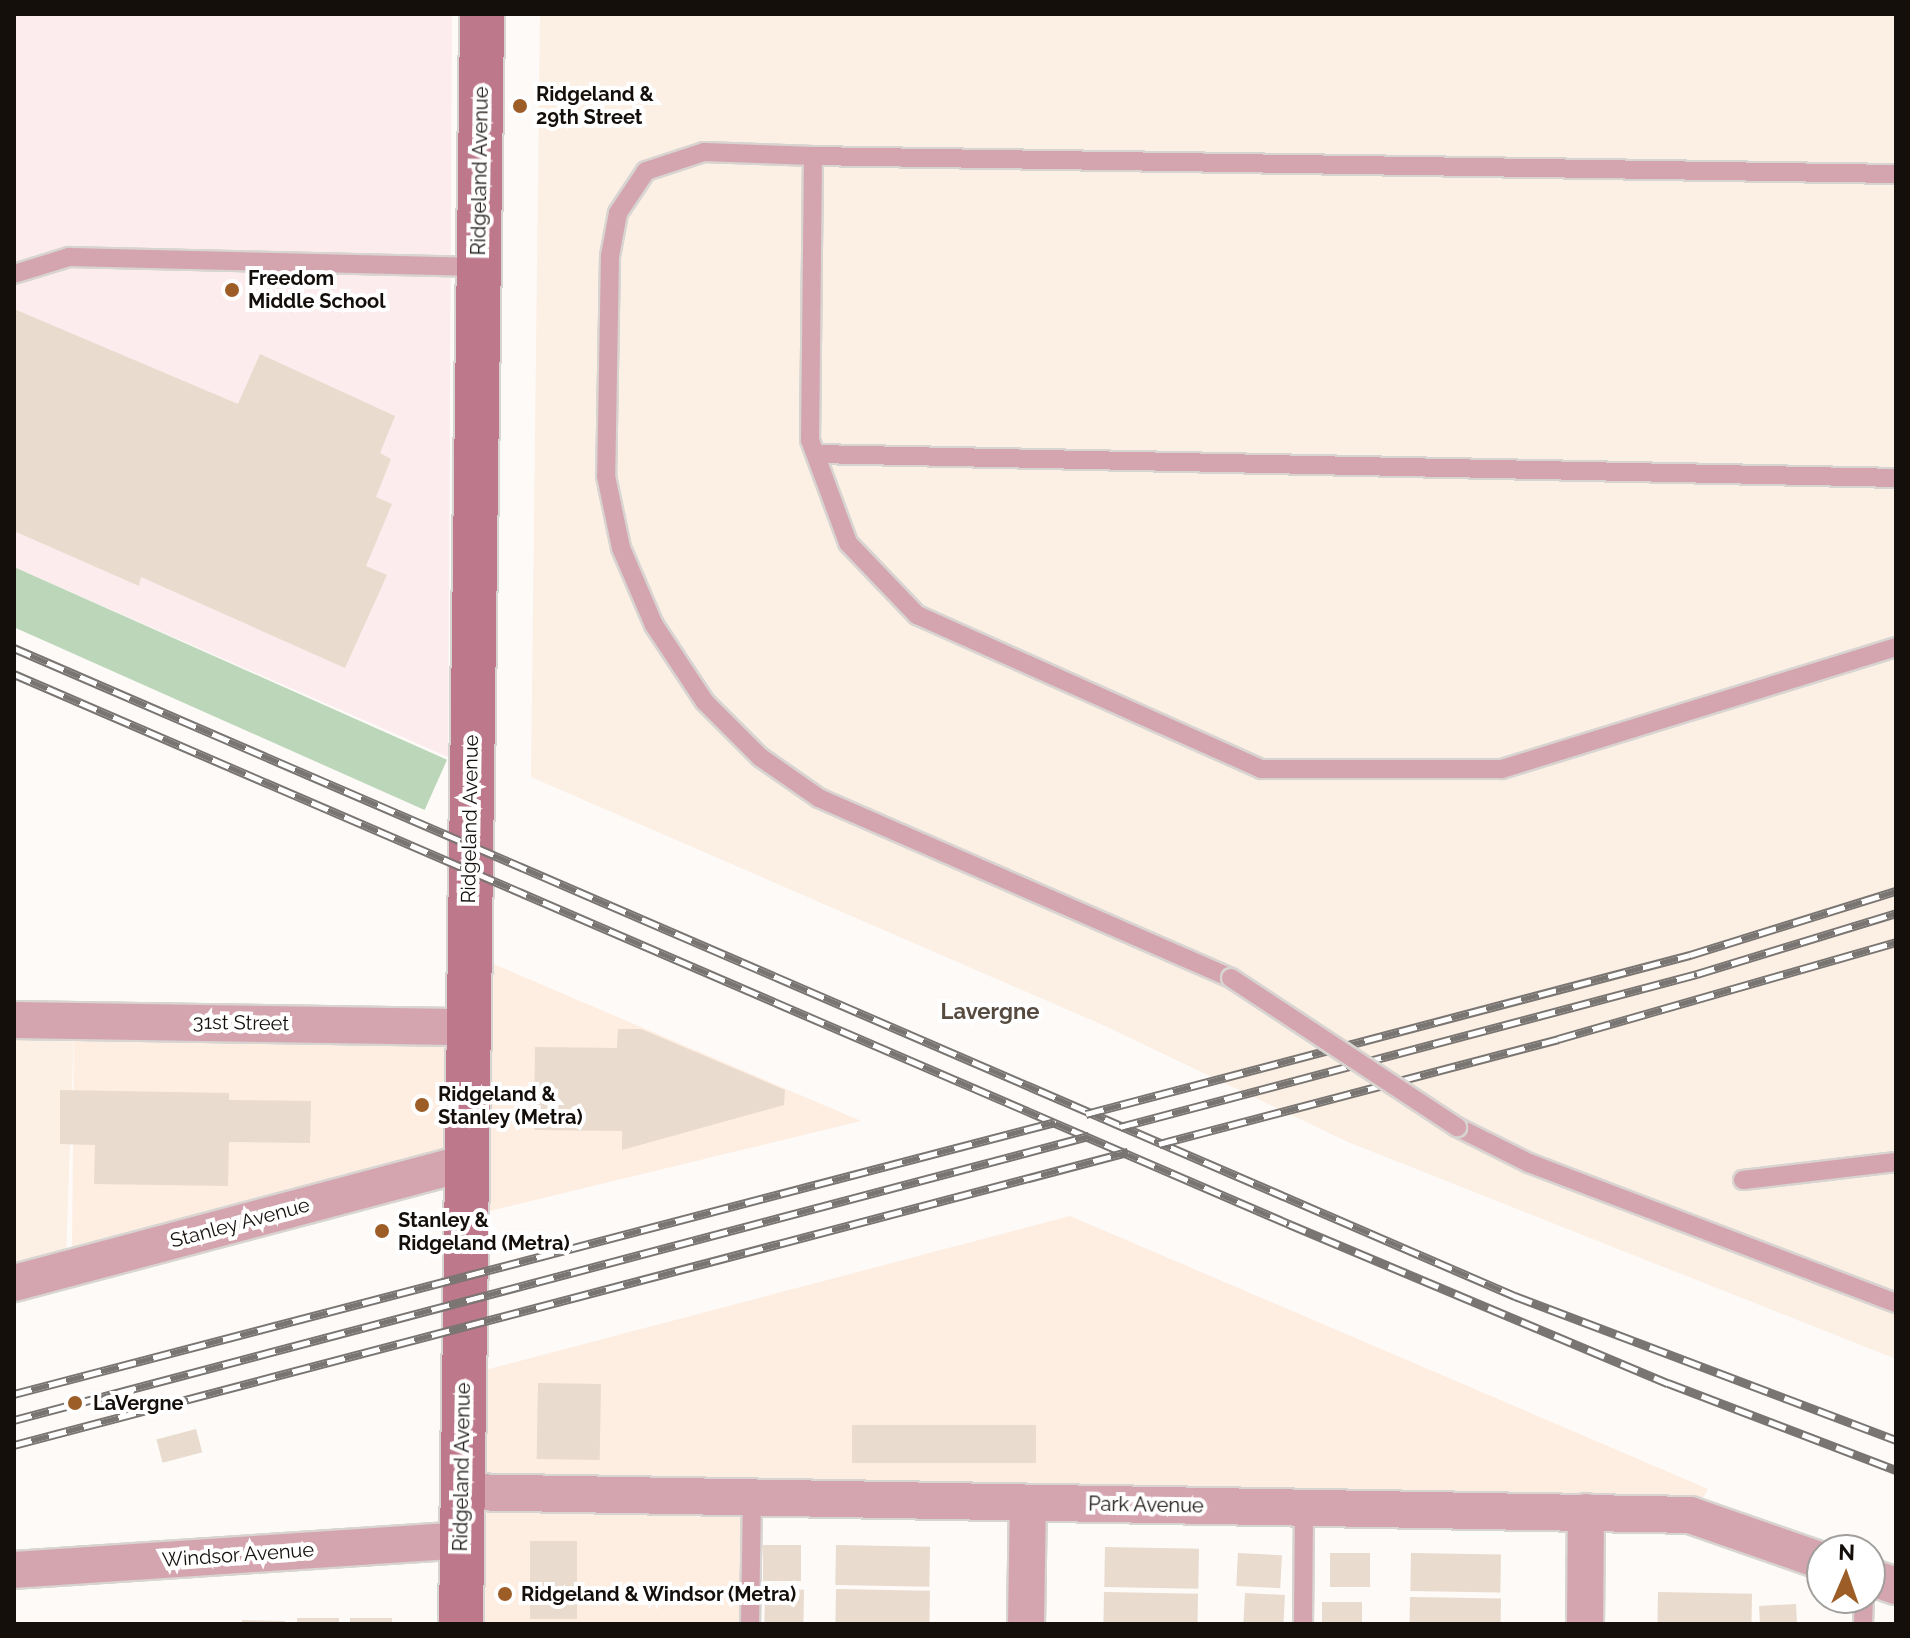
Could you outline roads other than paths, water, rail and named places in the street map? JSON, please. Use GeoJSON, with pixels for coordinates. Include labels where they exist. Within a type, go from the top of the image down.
{"type":"FeatureCollection","features":[{"type":"Feature","properties":{"kind":"street","name":"Ridgeland Avenue"},"geometry":{"type":"LineString","coordinates":[[461,1624],[482,14]]}},
{"type":"Feature","properties":{"kind":"street","name":"31st Street"},"geometry":{"type":"LineString","coordinates":[[14,1020],[468,1027]]}},
{"type":"Feature","properties":{"kind":"street","name":"Stanley Avenue"},"geometry":{"type":"LineString","coordinates":[[14,1283],[466,1163]]}},
{"type":"Feature","properties":{"kind":"street","name":"Park Avenue"},"geometry":{"type":"LineString","coordinates":[[462,1492],[1690,1515],[1806,1555]]}},
{"type":"Feature","properties":{"kind":"street"},"geometry":{"type":"LineString","coordinates":[[1026,1624],[1028,1503]]}},
{"type":"Feature","properties":{"kind":"street"},"geometry":{"type":"LineString","coordinates":[[1585,1624],[1586,1512]]}},
{"type":"Feature","properties":{"kind":"street","name":"Windsor Avenue"},"geometry":{"type":"LineString","coordinates":[[14,1570],[462,1540]]}},
{"type":"Feature","properties":{"kind":"lane"},"geometry":{"type":"LineString","coordinates":[[1896,174],[704,152],[646,171],[618,213],[610,256],[606,476],[621,548],[654,625],[705,702],[760,757],[819,798],[1231,978],[1457,1127],[1529,1163],[1896,1303]]}},
{"type":"Feature","properties":{"kind":"lane"},"geometry":{"type":"LineString","coordinates":[[813,156],[810,440],[848,543],[917,615],[1261,769],[1502,769],[1896,647]]}},
{"type":"Feature","properties":{"kind":"lane"},"geometry":{"type":"LineString","coordinates":[[14,274],[69,257],[478,267]]}},
{"type":"Feature","properties":{"kind":"lane"},"geometry":{"type":"LineString","coordinates":[[816,454],[1896,478]]}},
{"type":"Feature","properties":{"kind":"lane"},"geometry":{"type":"LineString","coordinates":[[1743,1180],[1896,1162]]}},
{"type":"Feature","properties":{"kind":"lane"},"geometry":{"type":"LineString","coordinates":[[750,1624],[752,1497]]}},
{"type":"Feature","properties":{"kind":"lane"},"geometry":{"type":"LineString","coordinates":[[1303,1624],[1304,1508]]}},
{"type":"Feature","properties":{"kind":"railway"},"geometry":{"type":"LineString","coordinates":[[14,648],[1515,1296],[1896,1440]]}},
{"type":"Feature","properties":{"kind":"railway"},"geometry":{"type":"LineString","coordinates":[[14,674],[1289,1224],[1668,1383],[1896,1470]]}},
{"type":"Feature","properties":{"kind":"railway"},"geometry":{"type":"LineString","coordinates":[[1086,1114],[1690,955],[1896,891]]}},
{"type":"Feature","properties":{"kind":"railway"},"geometry":{"type":"LineString","coordinates":[[1120,1127],[1697,974],[1896,913]]}},
{"type":"Feature","properties":{"kind":"railway"},"geometry":{"type":"LineString","coordinates":[[1159,1144],[1558,1039],[1896,942]]}},
{"type":"Feature","properties":{"kind":"railway"},"geometry":{"type":"LineString","coordinates":[[14,1394],[1055,1122]]}},
{"type":"Feature","properties":{"kind":"railway"},"geometry":{"type":"LineString","coordinates":[[14,1420],[1089,1136]]}},
{"type":"Feature","properties":{"kind":"railway"},"geometry":{"type":"LineString","coordinates":[[14,1445],[1128,1152]]}},
{"type":"Feature","properties":{"kind":"place","name":"Ridgeland & 29th Street"},"geometry":{"type":"Point","coordinates":[520,106]}},
{"type":"Feature","properties":{"kind":"place","name":"Freedom Middle School"},"geometry":{"type":"Point","coordinates":[232,290]}},
{"type":"Feature","properties":{"kind":"place","name":"Ridgeland & Stanley (Metra)"},"geometry":{"type":"Point","coordinates":[422,1105]}},
{"type":"Feature","properties":{"kind":"place","name":"Stanley & Ridgeland (Metra)"},"geometry":{"type":"Point","coordinates":[382,1231]}},
{"type":"Feature","properties":{"kind":"place","name":"LaVergne"},"geometry":{"type":"Point","coordinates":[75,1403]}},
{"type":"Feature","properties":{"kind":"place","name":"Ridgeland & Windsor (Metra)"},"geometry":{"type":"Point","coordinates":[505,1594]}},
{"type":"Feature","properties":{"kind":"district","name":"Lavergne"},"geometry":{"type":"Point","coordinates":[990,1012]}}]}
